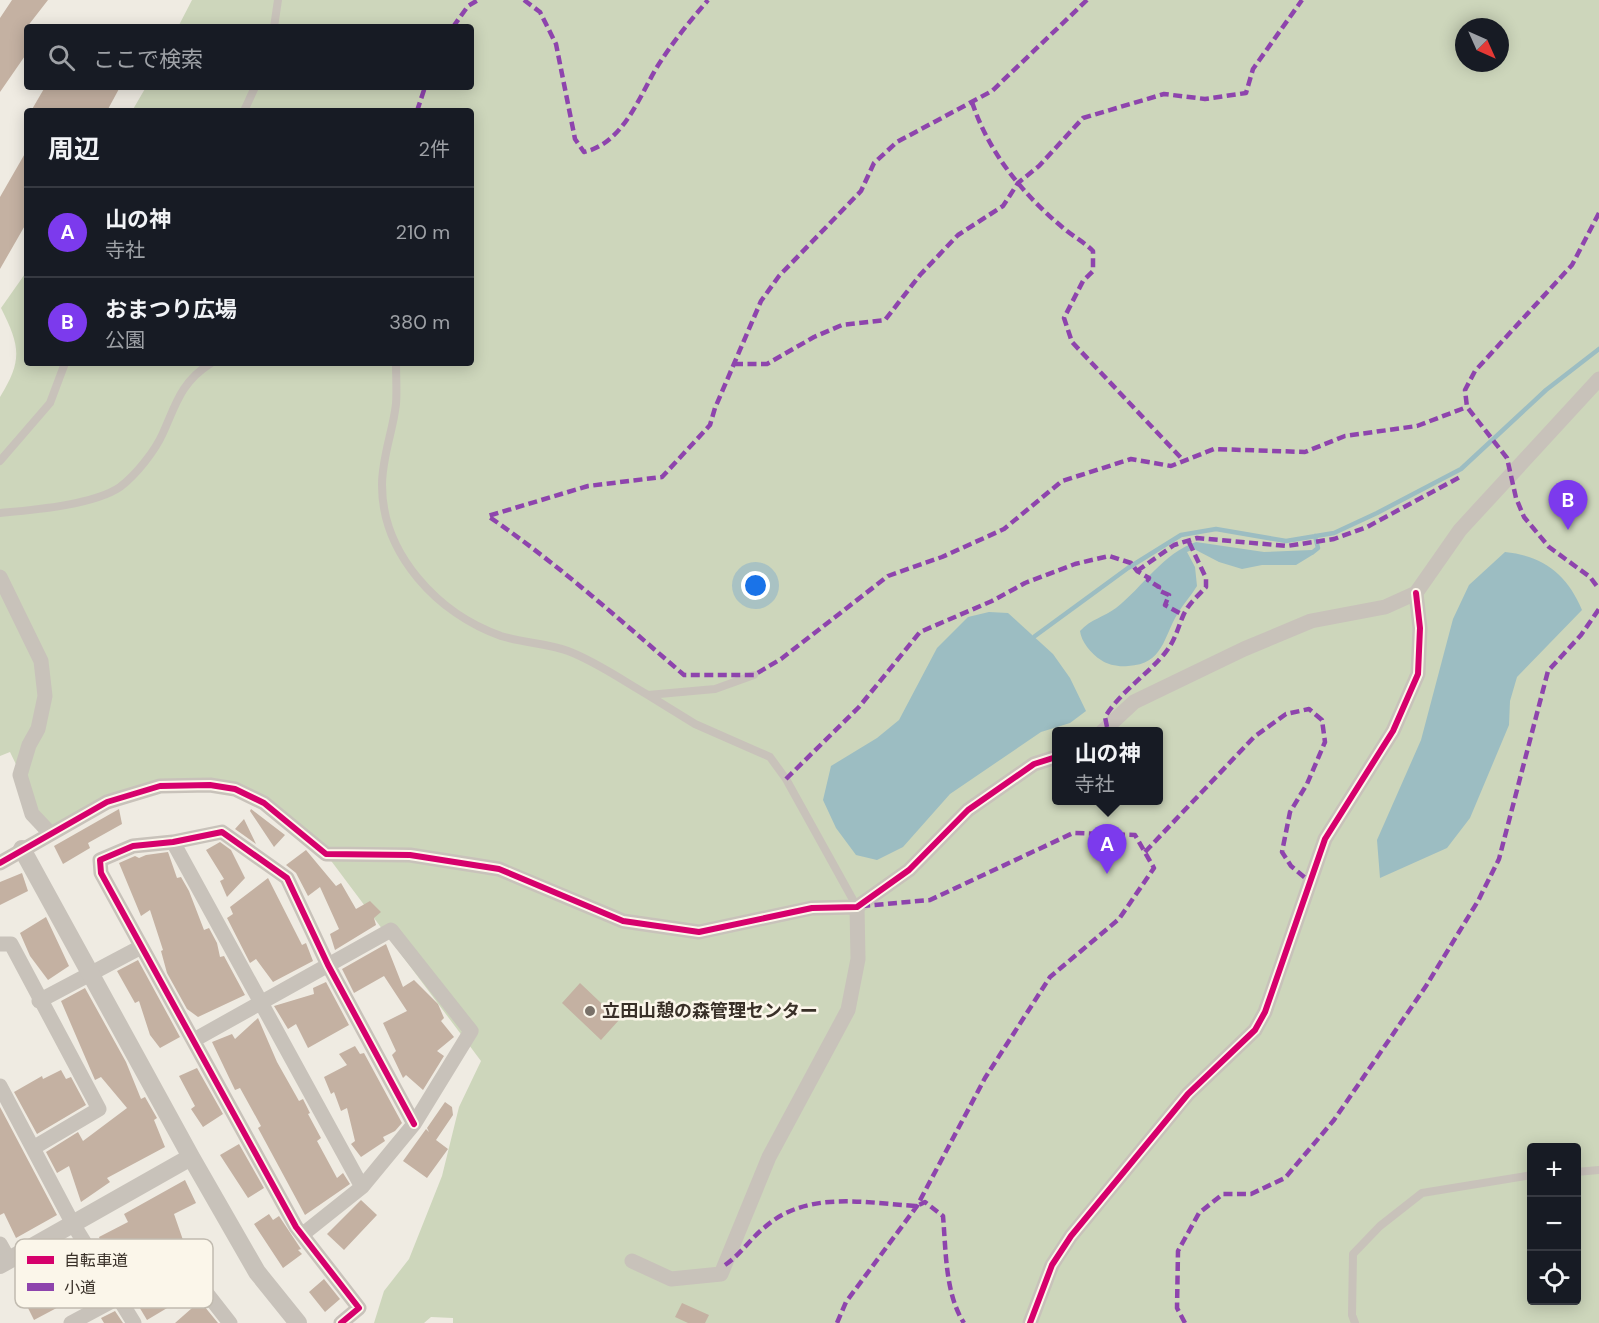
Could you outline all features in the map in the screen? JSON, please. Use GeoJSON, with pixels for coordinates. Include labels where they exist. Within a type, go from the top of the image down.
{"type":"FeatureCollection","features":[{"type":"Feature","properties":{"kind":"street"},"geometry":{"type":"LineString","coordinates":[[1107,727],[1134,702],[1244,649],[1311,621],[1385,606],[1416,593],[1460,530],[1599,379]]}},
{"type":"Feature","properties":{"kind":"street"},"geometry":{"type":"LineString","coordinates":[[0,577],[41,660],[45,696],[38,729],[29,745],[20,775],[32,814],[49,832]]}},
{"type":"Feature","properties":{"kind":"street"},"geometry":{"type":"LineString","coordinates":[[1030,1323],[1052,1265],[1071,1236],[1188,1094],[1255,1030],[1265,1012],[1325,839],[1393,731],[1418,674],[1420,628],[1416,593]]}},
{"type":"Feature","properties":{"kind":"street"},"geometry":{"type":"LineString","coordinates":[[0,862],[49,832],[106,802],[160,786],[210,785],[235,789],[264,803],[326,854],[410,855],[499,869],[623,921],[699,932],[812,908],[857,907],[909,870],[976,804],[1034,764],[1052,758]]}},
{"type":"Feature","properties":{"kind":"street"},"geometry":{"type":"LineString","coordinates":[[341,1323],[359,1308],[296,1227],[141,948],[101,873],[100,860],[133,846],[173,842],[222,832],[287,878],[328,964],[414,1124]]}},
{"type":"Feature","properties":{"kind":"street"},"geometry":{"type":"LineString","coordinates":[[173,842],[362,1187]]}},
{"type":"Feature","properties":{"kind":"street"},"geometry":{"type":"LineString","coordinates":[[22,849],[191,1157],[257,1272],[298,1323]]}},
{"type":"Feature","properties":{"kind":"street"},"geometry":{"type":"LineString","coordinates":[[632,1262],[671,1279],[721,1274],[769,1157],[848,1010],[858,959],[857,907]]}},
{"type":"Feature","properties":{"kind":"street"},"geometry":{"type":"LineString","coordinates":[[194,1040],[391,930],[471,1031],[414,1124],[362,1187],[303,1234]]}},
{"type":"Feature","properties":{"kind":"street"},"geometry":{"type":"LineString","coordinates":[[0,944],[11,944],[39,1001],[99,1109],[33,1148]]}},
{"type":"Feature","properties":{"kind":"street"},"geometry":{"type":"LineString","coordinates":[[39,1001],[141,948]]}},
{"type":"Feature","properties":{"kind":"street"},"geometry":{"type":"LineString","coordinates":[[0,1086],[82,1239]]}},
{"type":"Feature","properties":{"kind":"street"},"geometry":{"type":"LineString","coordinates":[[41,1239],[73,1224],[191,1157]]}},
{"type":"Feature","properties":{"kind":"street"},"geometry":{"type":"LineString","coordinates":[[213,1301],[230,1323]]}},
{"type":"Feature","properties":{"kind":"street"},"geometry":{"type":"LineString","coordinates":[[71,1323],[99,1308]]}},
{"type":"Feature","properties":{"kind":"street"},"geometry":{"type":"LineString","coordinates":[[124,1308],[134,1323]]}},
{"type":"Feature","properties":{"kind":"lane"},"geometry":{"type":"LineString","coordinates":[[274,24],[278,0]]}},
{"type":"Feature","properties":{"kind":"lane"},"geometry":{"type":"LineString","coordinates":[[245,108],[254,90]]}},
{"type":"Feature","properties":{"kind":"lane"},"geometry":{"type":"LineString","coordinates":[[0,461],[50,403],[64,366]]}},
{"type":"Feature","properties":{"kind":"lane"},"geometry":{"type":"LineString","coordinates":[[0,513],[41,509],[97,496],[119,487],[134,474],[162,436],[179,394],[208,366]]}},
{"type":"Feature","properties":{"kind":"lane"},"geometry":{"type":"LineString","coordinates":[[396,366],[396,405],[382,484],[385,513],[403,559],[430,592],[453,612],[478,626],[502,636],[568,651],[648,694],[695,724],[770,757],[786,779],[857,907]]}},
{"type":"Feature","properties":{"kind":"lane"},"geometry":{"type":"LineString","coordinates":[[648,694],[715,689],[754,675]]}},
{"type":"Feature","properties":{"kind":"lane"},"geometry":{"type":"LineString","coordinates":[[1581,1172],[1599,1170]]}},
{"type":"Feature","properties":{"kind":"lane"},"geometry":{"type":"LineString","coordinates":[[1355,1323],[1352,1315],[1353,1254],[1380,1226],[1422,1192],[1527,1176]]}},
{"type":"Feature","properties":{"kind":"green space"},"geometry":{"type":"Polygon","coordinates":[[[192,0],[1599,0],[1599,1323],[453,1323],[453,1318],[431,1317],[424,1323],[374,1323],[384,1291],[409,1259],[442,1176],[459,1107],[481,1061],[326,854],[235,789],[160,786],[49,832],[10,752],[0,756],[0,397],[13,373],[16,353],[12,333],[1,308],[24,275],[24,366],[474,366],[474,108],[134,108],[144,90],[474,90],[474,24],[180,24],[192,0]]]}},
{"type":"Feature","properties":{"kind":"water"},"geometry":{"type":"Polygon","coordinates":[[[1196,542],[1264,552],[1312,550],[1314,554],[1296,565],[1262,565],[1242,569],[1219,562],[1194,549],[1187,552],[1195,567],[1197,586],[1178,613],[1156,655],[1140,664],[1125,666],[1101,660],[1084,643],[1080,631],[1126,600],[1173,554],[1196,542]]]}},
{"type":"Feature","properties":{"kind":"water"},"geometry":{"type":"Polygon","coordinates":[[[1505,552],[1531,558],[1552,569],[1569,586],[1582,610],[1517,677],[1510,701],[1509,725],[1470,818],[1447,848],[1380,878],[1377,840],[1421,740],[1453,619],[1469,585],[1505,552]]]}},
{"type":"Feature","properties":{"kind":"water"},"geometry":{"type":"Polygon","coordinates":[[[989,612],[1008,613],[1053,654],[1070,678],[1086,711],[1070,723],[1041,732],[950,794],[903,847],[877,860],[856,855],[836,828],[823,800],[831,766],[877,738],[899,720],[937,648],[968,617],[989,612]]]}},
{"type":"Feature","properties":{"kind":"building"},"geometry":{"type":"Polygon","coordinates":[[[12,0],[48,0],[29,24],[24,24],[24,57],[0,92],[0,18],[12,0]]]}},
{"type":"Feature","properties":{"kind":"building"},"geometry":{"type":"Polygon","coordinates":[[[43,90],[118,90],[109,108],[33,108],[43,90]]]}},
{"type":"Feature","properties":{"kind":"building"},"geometry":{"type":"Polygon","coordinates":[[[24,155],[24,227],[0,269],[0,197],[24,155]]]}},
{"type":"Feature","properties":{"kind":"building"},"geometry":{"type":"Polygon","coordinates":[[[119,809],[122,824],[88,843],[90,848],[63,864],[54,846],[119,809]]]}},
{"type":"Feature","properties":{"kind":"building"},"geometry":{"type":"Polygon","coordinates":[[[251,809],[285,835],[274,847],[250,811],[251,809]]]}},
{"type":"Feature","properties":{"kind":"building"},"geometry":{"type":"Polygon","coordinates":[[[244,819],[256,844],[235,829],[244,819]]]}},
{"type":"Feature","properties":{"kind":"building"},"geometry":{"type":"Polygon","coordinates":[[[220,842],[231,850],[245,878],[227,897],[220,881],[224,879],[206,850],[220,842]]]}},
{"type":"Feature","properties":{"kind":"building"},"geometry":{"type":"Polygon","coordinates":[[[306,850],[336,886],[341,883],[356,909],[370,901],[381,912],[374,918],[376,925],[335,950],[330,934],[339,929],[320,887],[308,896],[296,873],[286,865],[306,850]]]}},
{"type":"Feature","properties":{"kind":"building"},"geometry":{"type":"Polygon","coordinates":[[[168,852],[177,878],[181,877],[189,891],[204,930],[209,928],[217,943],[220,957],[224,956],[245,995],[198,1017],[187,1009],[167,973],[161,951],[163,950],[150,910],[141,916],[119,863],[135,856],[139,858],[168,852]]]}},
{"type":"Feature","properties":{"kind":"building"},"geometry":{"type":"Polygon","coordinates":[[[22,873],[28,891],[0,905],[0,882],[22,873]]]}},
{"type":"Feature","properties":{"kind":"building"},"geometry":{"type":"Polygon","coordinates":[[[268,878],[302,945],[306,943],[313,961],[273,982],[256,959],[250,963],[227,918],[233,914],[230,907],[268,878]]]}},
{"type":"Feature","properties":{"kind":"building"},"geometry":{"type":"Polygon","coordinates":[[[46,917],[69,966],[48,980],[30,956],[20,933],[46,917]]]}},
{"type":"Feature","properties":{"kind":"building"},"geometry":{"type":"Polygon","coordinates":[[[386,944],[403,987],[414,980],[438,1004],[444,1018],[441,1021],[454,1037],[437,1051],[444,1056],[423,1090],[406,1075],[403,1078],[392,1055],[396,1051],[383,1023],[407,1011],[384,976],[354,993],[342,969],[386,944]]]}},
{"type":"Feature","properties":{"kind":"building"},"geometry":{"type":"Polygon","coordinates":[[[138,960],[180,1037],[160,1048],[150,1035],[139,1001],[135,1003],[117,971],[138,960]]]}},
{"type":"Feature","properties":{"kind":"building"},"geometry":{"type":"Polygon","coordinates":[[[326,982],[349,1025],[308,1048],[296,1024],[288,1029],[274,1006],[314,994],[313,988],[326,982]]]}},
{"type":"Feature","properties":{"kind":"building","name":"立田山憩の森管理センター"},"geometry":{"type":"Polygon","coordinates":[[[580,983],[619,1020],[601,1040],[562,1003],[580,983]]]}},
{"type":"Feature","properties":{"kind":"building"},"geometry":{"type":"Polygon","coordinates":[[[85,988],[126,1062],[141,1099],[145,1097],[157,1118],[154,1120],[165,1147],[107,1178],[110,1182],[81,1202],[69,1166],[57,1173],[46,1152],[78,1132],[83,1141],[127,1108],[101,1077],[95,1080],[61,1001],[85,988]]]}},
{"type":"Feature","properties":{"kind":"building"},"geometry":{"type":"Polygon","coordinates":[[[258,1018],[277,1062],[299,1101],[303,1099],[310,1113],[308,1114],[321,1138],[317,1141],[337,1178],[343,1173],[350,1184],[305,1215],[258,1128],[261,1126],[240,1088],[235,1090],[212,1042],[232,1034],[235,1039],[258,1018]]]}},
{"type":"Feature","properties":{"kind":"building"},"geometry":{"type":"Polygon","coordinates":[[[355,1046],[360,1054],[364,1053],[402,1123],[395,1131],[383,1137],[385,1141],[361,1157],[351,1144],[355,1141],[347,1108],[341,1111],[334,1092],[331,1094],[324,1077],[347,1065],[339,1054],[355,1046]]]}},
{"type":"Feature","properties":{"kind":"building"},"geometry":{"type":"Polygon","coordinates":[[[197,1068],[223,1114],[203,1127],[191,1109],[195,1106],[179,1076],[197,1068]]]}},
{"type":"Feature","properties":{"kind":"building"},"geometry":{"type":"Polygon","coordinates":[[[61,1070],[66,1079],[71,1077],[86,1105],[37,1134],[14,1092],[42,1076],[43,1079],[61,1070]]]}},
{"type":"Feature","properties":{"kind":"building"},"geometry":{"type":"Polygon","coordinates":[[[445,1102],[452,1107],[453,1115],[436,1140],[448,1149],[427,1178],[403,1161],[426,1129],[429,1132],[427,1128],[445,1102]]]}},
{"type":"Feature","properties":{"kind":"building"},"geometry":{"type":"Polygon","coordinates":[[[0,1107],[57,1215],[16,1238],[4,1213],[0,1215],[0,1107]]]}},
{"type":"Feature","properties":{"kind":"building"},"geometry":{"type":"Polygon","coordinates":[[[239,1144],[264,1188],[248,1198],[220,1155],[239,1144]]]}},
{"type":"Feature","properties":{"kind":"building"},"geometry":{"type":"Polygon","coordinates":[[[185,1180],[196,1203],[174,1214],[183,1239],[100,1239],[99,1237],[128,1222],[124,1214],[185,1180]]]}},
{"type":"Feature","properties":{"kind":"building"},"geometry":{"type":"Polygon","coordinates":[[[361,1200],[377,1215],[344,1250],[327,1234],[361,1200]]]}},
{"type":"Feature","properties":{"kind":"building"},"geometry":{"type":"Polygon","coordinates":[[[269,1214],[273,1220],[279,1216],[301,1249],[298,1250],[302,1254],[283,1268],[254,1224],[269,1214]]]}},
{"type":"Feature","properties":{"kind":"building"},"geometry":{"type":"Polygon","coordinates":[[[324,1279],[340,1299],[325,1312],[309,1292],[324,1279]]]}},
{"type":"Feature","properties":{"kind":"building"},"geometry":{"type":"Polygon","coordinates":[[[682,1303],[709,1315],[705,1323],[688,1323],[675,1317],[682,1303]]]}},
{"type":"Feature","properties":{"kind":"building"},"geometry":{"type":"Polygon","coordinates":[[[28,1308],[57,1308],[34,1320],[28,1308]]]}},
{"type":"Feature","properties":{"kind":"building"},"geometry":{"type":"Polygon","coordinates":[[[140,1308],[167,1308],[147,1320],[140,1308]]]}},
{"type":"Feature","properties":{"kind":"building"},"geometry":{"type":"Polygon","coordinates":[[[192,1308],[206,1308],[218,1323],[175,1323],[192,1308]]]}},
{"type":"Feature","properties":{"kind":"building"},"geometry":{"type":"Polygon","coordinates":[[[115,1311],[123,1323],[104,1323],[101,1318],[115,1311]]]}},
{"type":"Feature","properties":{"kind":"waterway"},"geometry":{"type":"LineString","coordinates":[[1035,636],[1128,568],[1181,535],[1216,529],[1286,541],[1334,533],[1377,513],[1461,469],[1546,390],[1599,349]]}},
{"type":"Feature","properties":{"kind":"waterway"},"geometry":{"type":"LineString","coordinates":[[1313,552],[1318,548],[1315,536]]}},
{"type":"Feature","properties":{"kind":"marked path"},"geometry":{"type":"LineString","coordinates":[[455,24],[468,6],[478,0]]}},
{"type":"Feature","properties":{"kind":"marked path"},"geometry":{"type":"LineString","coordinates":[[524,0],[540,12],[556,44],[575,139],[584,152],[598,147],[619,130],[636,106],[663,58],[708,0]]}},
{"type":"Feature","properties":{"kind":"marked path"},"geometry":{"type":"LineString","coordinates":[[1087,0],[992,91],[897,142],[874,163],[861,191],[779,276],[761,301],[715,408],[710,425],[662,477],[588,486],[488,516],[564,573],[684,675],[754,675],[781,659],[888,576],[942,557],[1004,529],[1062,481],[1131,459],[1171,466],[1214,449],[1305,452],[1345,436],[1417,426],[1467,407]]}},
{"type":"Feature","properties":{"kind":"marked path"},"geometry":{"type":"LineString","coordinates":[[734,364],[767,364],[814,337],[842,325],[885,320],[920,275],[958,235],[1003,206],[1018,183],[1039,166],[1083,118],[1164,94],[1205,99],[1246,93],[1253,69],[1302,0]]}},
{"type":"Feature","properties":{"kind":"marked path"},"geometry":{"type":"LineString","coordinates":[[418,108],[424,90]]}},
{"type":"Feature","properties":{"kind":"marked path"},"geometry":{"type":"LineString","coordinates":[[972,102],[988,139],[1010,173],[1037,204],[1093,251],[1093,271],[1083,281],[1064,318],[1072,342],[1184,461]]}},
{"type":"Feature","properties":{"kind":"marked path"},"geometry":{"type":"LineString","coordinates":[[1599,213],[1572,265],[1475,371],[1465,390],[1467,407],[1507,458],[1516,498],[1524,517],[1549,547],[1590,577],[1599,589]]}},
{"type":"Feature","properties":{"kind":"marked path"},"geometry":{"type":"LineString","coordinates":[[1137,571],[1174,545],[1197,538],[1287,546],[1334,539],[1367,527],[1460,477]]}},
{"type":"Feature","properties":{"kind":"marked path"},"geometry":{"type":"LineString","coordinates":[[1107,727],[1105,717],[1111,708],[1165,653],[1174,640],[1183,616],[1193,600],[1206,587],[1206,578],[1188,540]]}},
{"type":"Feature","properties":{"kind":"marked path"},"geometry":{"type":"LineString","coordinates":[[786,779],[859,707],[920,632],[992,601],[1025,583],[1075,564],[1109,556],[1131,563],[1137,571],[1159,587],[1158,590],[1169,595],[1165,605],[1183,615]]}},
{"type":"Feature","properties":{"kind":"marked path"},"geometry":{"type":"LineString","coordinates":[[1185,1323],[1177,1308],[1178,1251],[1199,1213],[1223,1194],[1251,1194],[1285,1178],[1334,1120],[1426,986],[1478,901],[1499,859],[1548,671],[1581,635],[1599,609]]}},
{"type":"Feature","properties":{"kind":"marked path"},"geometry":{"type":"LineString","coordinates":[[1145,852],[1254,737],[1286,714],[1309,709],[1322,720],[1325,742],[1307,784],[1290,812],[1282,852],[1291,866],[1309,881]]}},
{"type":"Feature","properties":{"kind":"marked path"},"geometry":{"type":"LineString","coordinates":[[837,1323],[846,1302],[917,1206],[985,1078],[1050,977],[1119,919],[1154,868],[1135,835],[1073,833],[930,900],[863,906]]}},
{"type":"Feature","properties":{"kind":"marked path"},"geometry":{"type":"LineString","coordinates":[[725,1265],[765,1227],[781,1215],[799,1208],[818,1203],[837,1202],[917,1206],[925,1202],[943,1216],[950,1285],[953,1299],[964,1323]]}},
{"type":"Feature","properties":{"kind":"cycle path"},"geometry":{"type":"LineString","coordinates":[[1030,1323],[1052,1265],[1071,1236],[1188,1094],[1255,1030],[1265,1012],[1325,839],[1393,731],[1418,674],[1420,628],[1416,593]]}},
{"type":"Feature","properties":{"kind":"cycle path"},"geometry":{"type":"LineString","coordinates":[[0,863],[107,802],[160,786],[210,785],[235,789],[264,803],[326,854],[410,855],[499,869],[623,921],[699,932],[812,908],[857,907],[909,870],[968,810],[1034,764],[1052,758]]}},
{"type":"Feature","properties":{"kind":"cycle path"},"geometry":{"type":"LineString","coordinates":[[341,1323],[359,1308],[296,1227],[101,873],[100,860],[133,846],[173,842],[222,832],[287,878],[328,965],[414,1124]]}},
{"type":"Feature","properties":{"kind":"place","name":"おまつり広場"},"geometry":{"type":"Point","coordinates":[1568,530]}},
{"type":"Feature","properties":{"kind":"place","name":"山の神"},"geometry":{"type":"Point","coordinates":[1107,874]}},
{"type":"Feature","properties":{"kind":"place","name":"立田山憩の森管理センター"},"geometry":{"type":"Point","coordinates":[590,1011]}}]}
